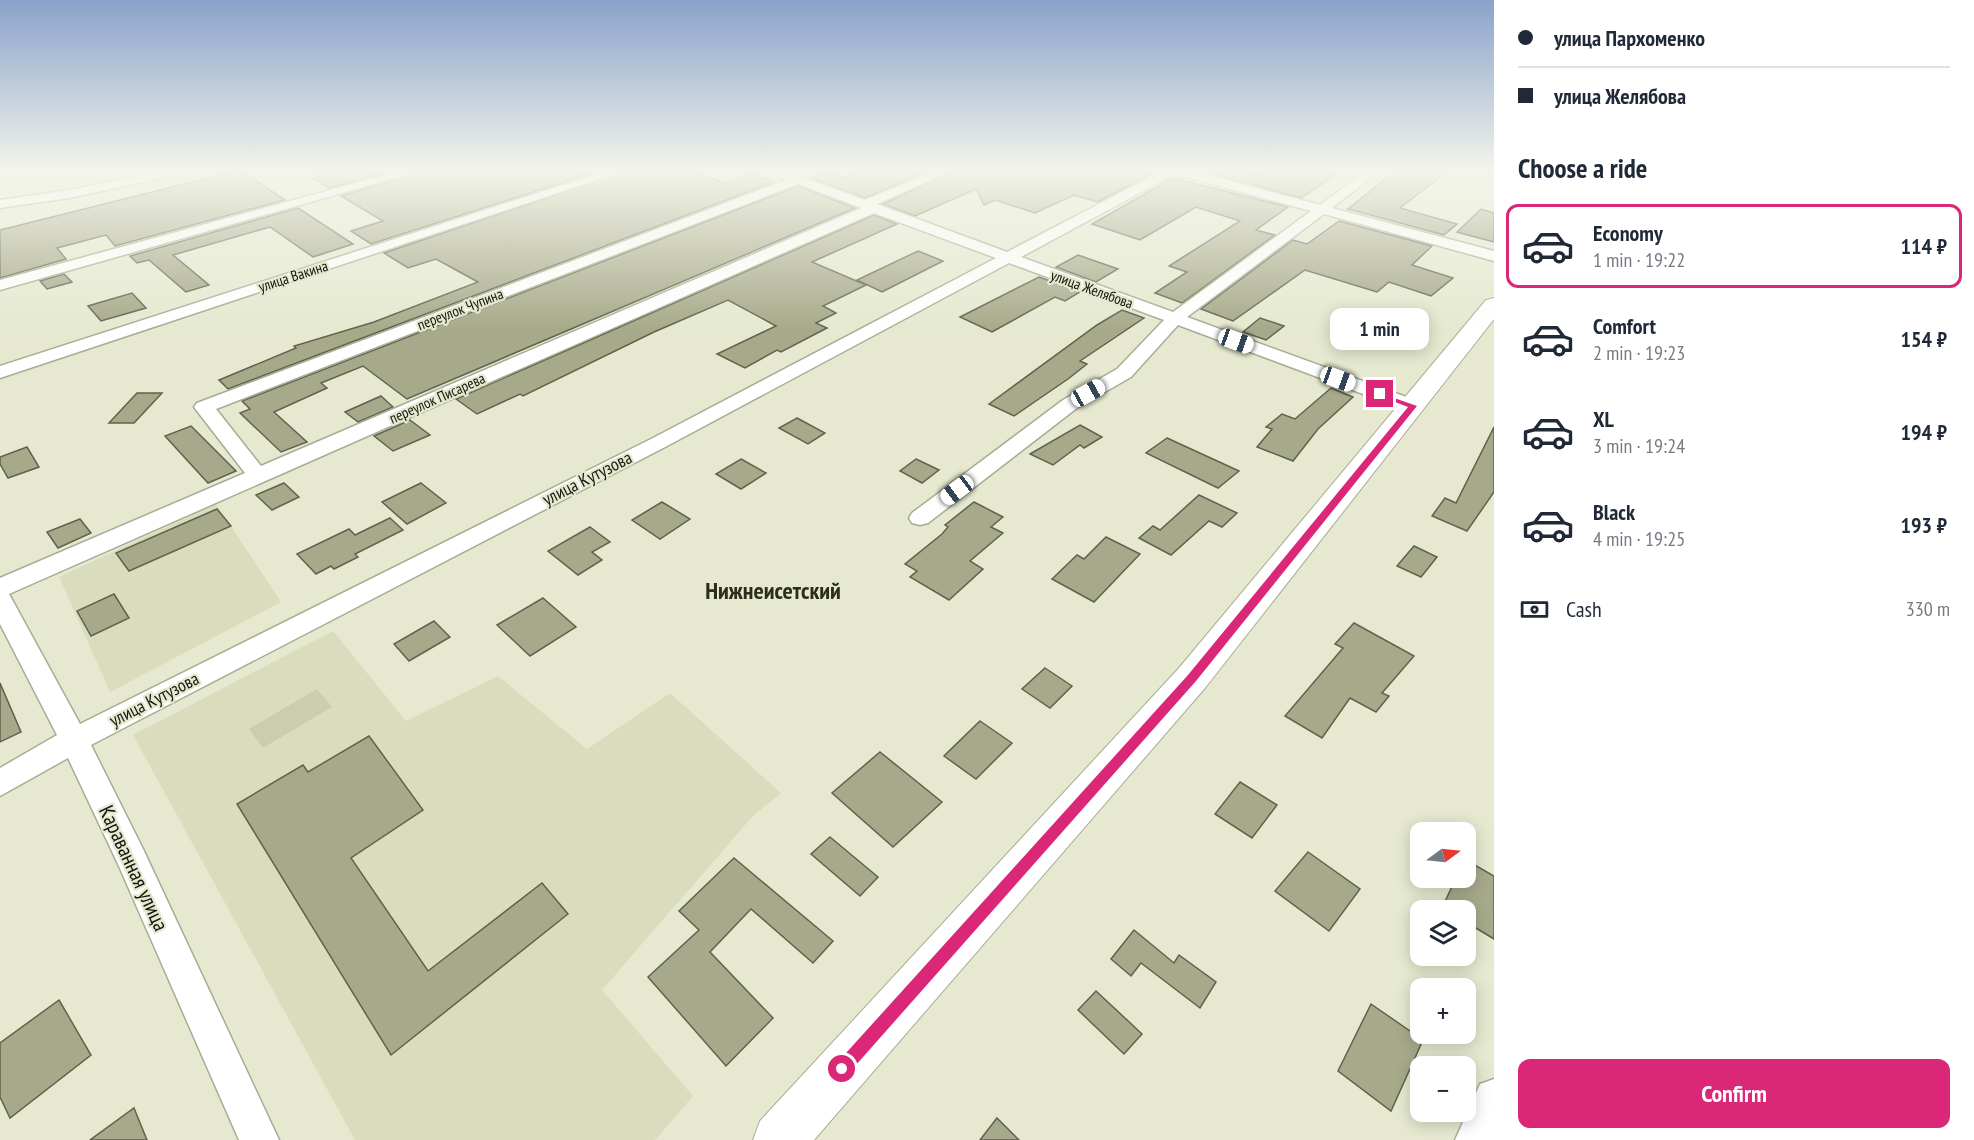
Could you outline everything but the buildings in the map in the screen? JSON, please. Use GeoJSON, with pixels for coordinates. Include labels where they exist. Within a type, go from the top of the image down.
{"type":"FeatureCollection","features":[{"type":"Feature","properties":{"kind":"main road"},"geometry":{"type":"LineString","coordinates":[[779,1140],[1192,678],[1494,305]]}},
{"type":"Feature","properties":{"kind":"street"},"geometry":{"type":"LineString","coordinates":[[0,285],[225,223]]}},
{"type":"Feature","properties":{"kind":"street","name":"улица Вакина"},"geometry":{"type":"LineString","coordinates":[[0,372],[457,223]]}},
{"type":"Feature","properties":{"kind":"street","name":"переулок Чупина"},"geometry":{"type":"LineString","coordinates":[[258,476],[204,407],[684,223]]}},
{"type":"Feature","properties":{"kind":"street","name":"переулок Писарева"},"geometry":{"type":"LineString","coordinates":[[0,588],[830,223]]}},
{"type":"Feature","properties":{"kind":"street","name":"улица Желябова"},"geometry":{"type":"LineString","coordinates":[[915,223],[1413,406]]}},
{"type":"Feature","properties":{"kind":"street","name":"улица Кутузова"},"geometry":{"type":"LineString","coordinates":[[0,783],[74,740],[660,442],[1073,223]]}},
{"type":"Feature","properties":{"kind":"street"},"geometry":{"type":"LineString","coordinates":[[920,518],[1070,404],[1124,373],[1174,319],[1304,223]]}},
{"type":"Feature","properties":{"kind":"street"},"geometry":{"type":"LineString","coordinates":[[1375,223],[1494,256]]}},
{"type":"Feature","properties":{"kind":"street","name":"Караванная улица"},"geometry":{"type":"LineString","coordinates":[[0,600],[74,740],[132,859],[258,1140]]}},
{"type":"Feature","properties":{"kind":"street"},"geometry":{"type":"LineString","coordinates":[[1475,1140],[1494,1098]]}},
{"type":"Feature","properties":{"kind":"shaded area"},"geometry":{"type":"Polygon","coordinates":[[[216,504],[281,602],[110,692],[59,577],[216,504]]]}},
{"type":"Feature","properties":{"kind":"shaded area"},"geometry":{"type":"Polygon","coordinates":[[[333,631],[406,721],[498,676],[587,749],[670,693],[781,793],[753,816],[602,990],[693,1096],[655,1140],[355,1140],[133,735],[333,631]]]}},
{"type":"Feature","properties":{"kind":"shaded area"},"geometry":{"type":"Polygon","coordinates":[[[317,689],[332,707],[263,748],[249,729],[317,689]]]}},
{"type":"Feature","properties":{"kind":"district","name":"Нижнеисетский"},"geometry":{"type":"Point","coordinates":[773,590]}},
{"type":"Feature","properties":{"kind":"route"},"geometry":{"type":"LineString","coordinates":[[842,1069],[1192,678],[1413,406],[1380,394]]}}]}
